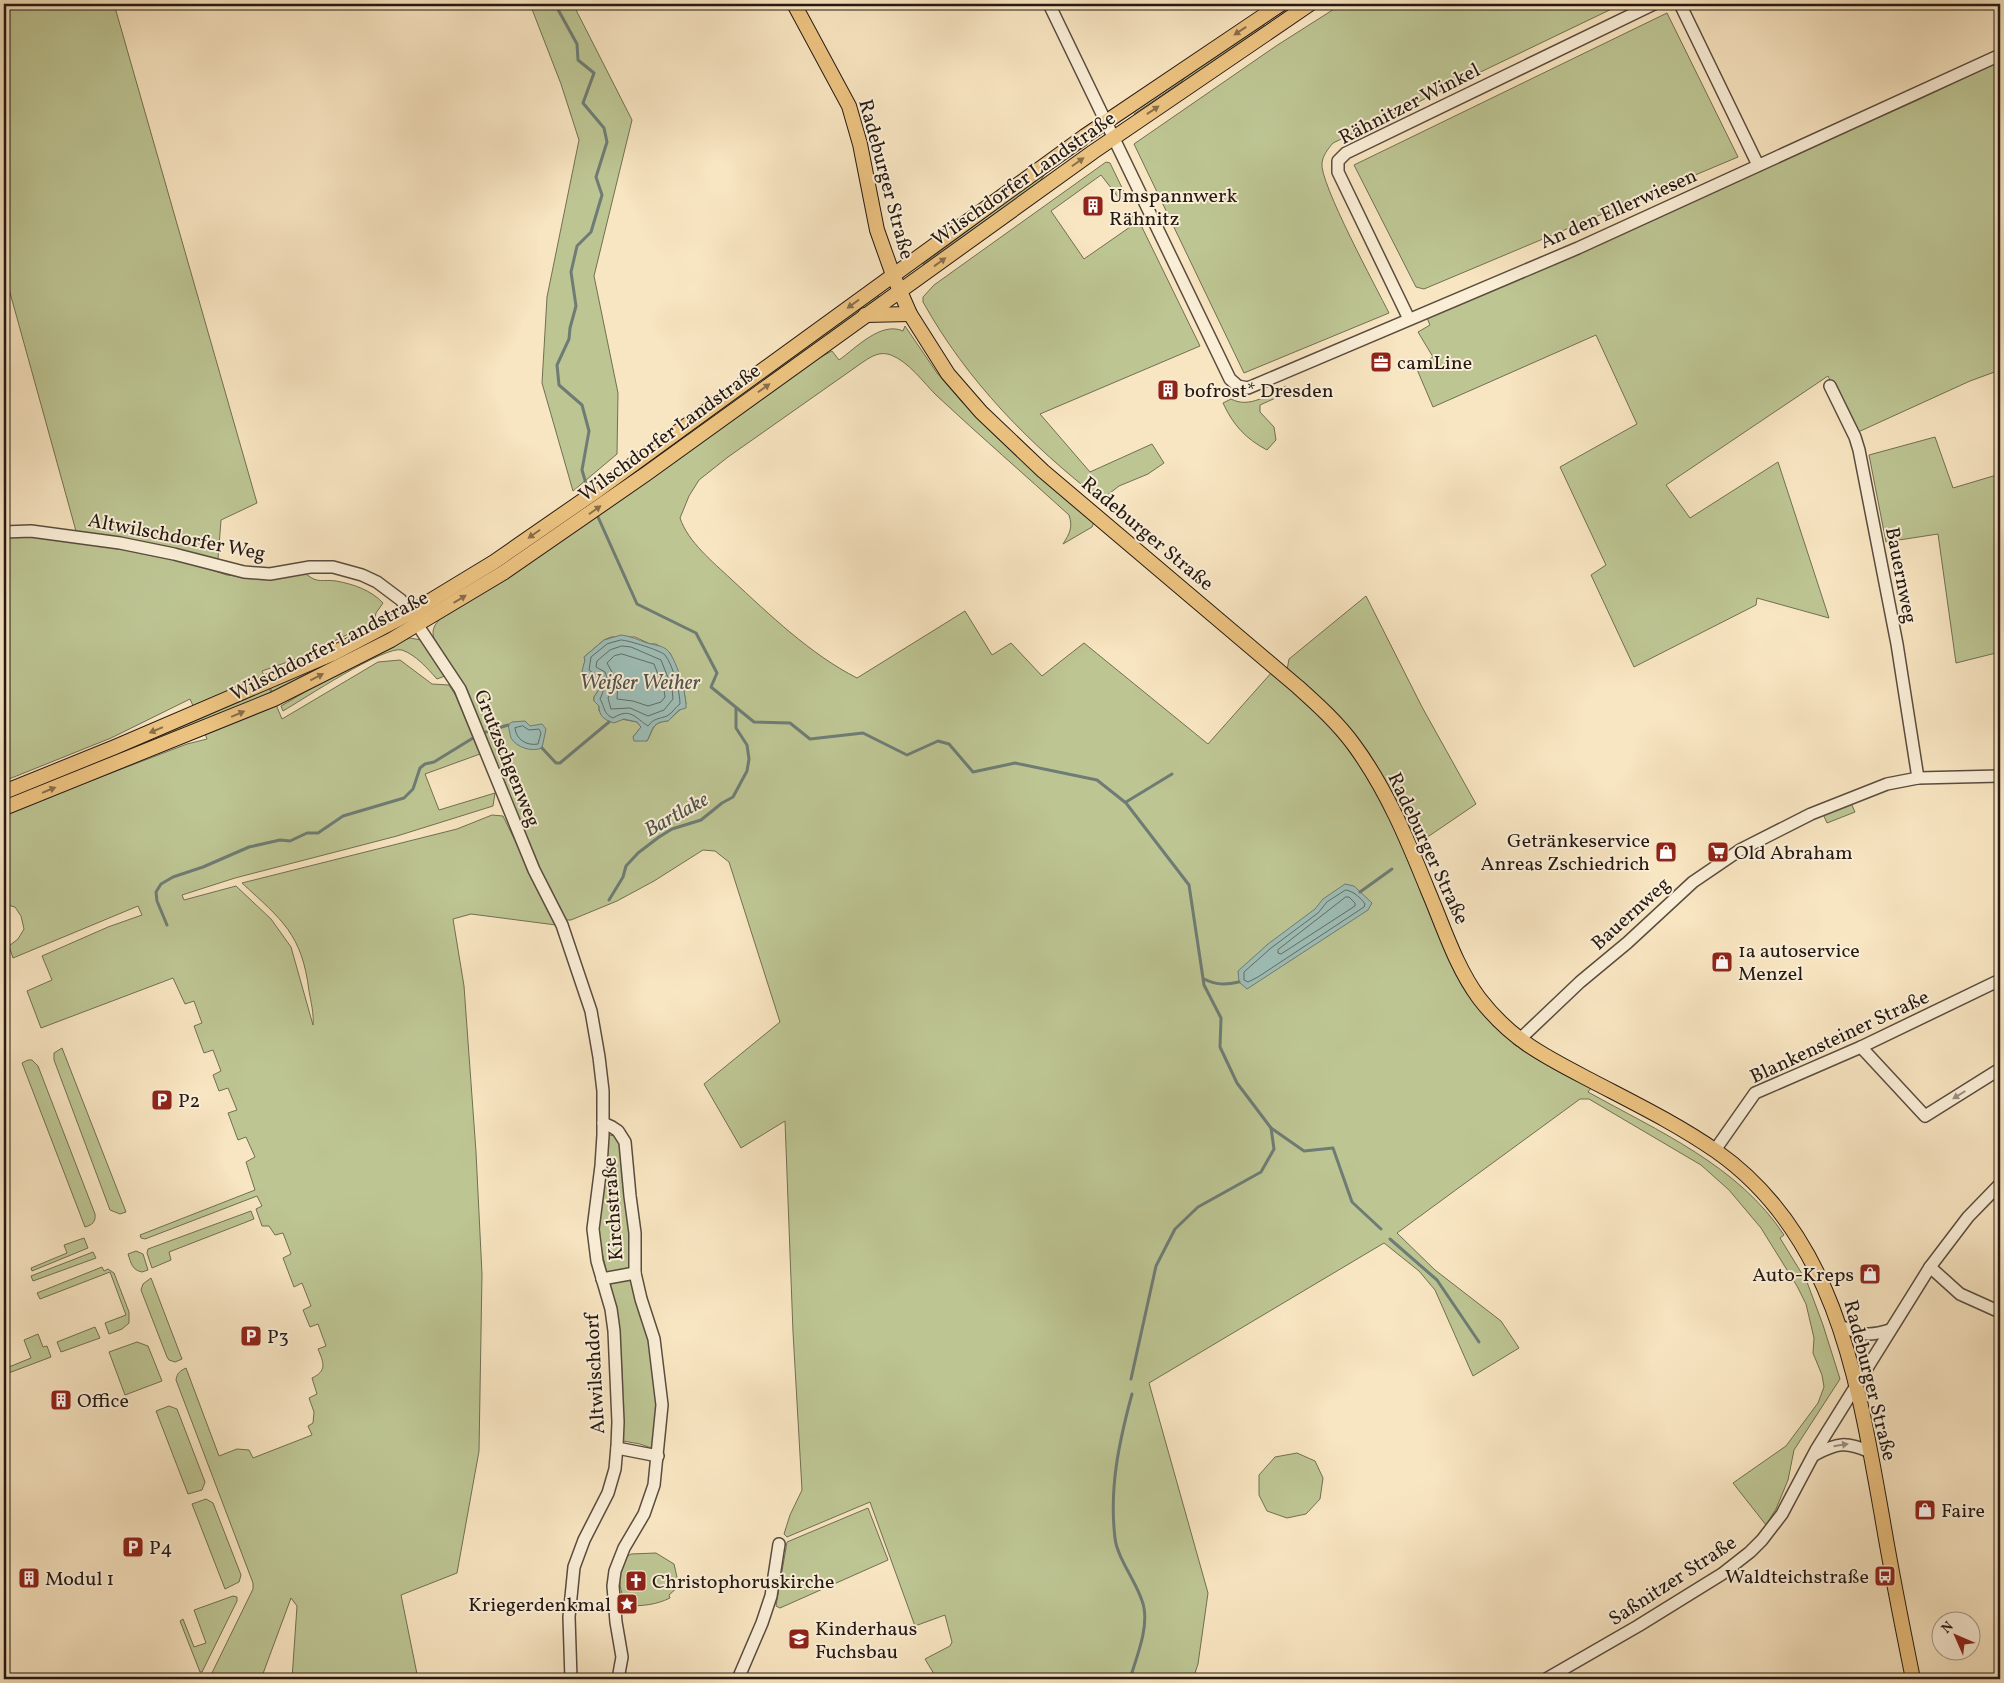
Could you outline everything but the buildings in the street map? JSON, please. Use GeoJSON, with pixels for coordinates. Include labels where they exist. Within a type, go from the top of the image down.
{"type":"FeatureCollection","features":[{"type":"Feature","properties":{"kind":"main road","name":"Radeburger Straße"},"geometry":{"type":"LineString","coordinates":[[794,4],[849,106],[860,144],[877,230],[892,276],[910,314],[948,374],[992,422],[1043,471],[1298,687],[1325,712],[1353,743],[1395,812],[1461,969],[1478,997],[1506,1029],[1519,1040],[1551,1060],[1679,1128],[1715,1150],[1758,1186],[1794,1229],[1822,1282],[1840,1326],[1856,1385],[1913,1679]]}},
{"type":"Feature","properties":{"kind":"main road","name":"Wilschdorfer Landstraße"},"geometry":{"type":"LineString","coordinates":[[4,792],[115,748],[414,619],[587,497],[1105,121],[1281,4]]}},
{"type":"Feature","properties":{"kind":"main road","name":"Wilschdorfer Landstraße"},"geometry":{"type":"LineString","coordinates":[[4,808],[274,699],[414,619],[503,573],[573,525],[1113,138],[1310,4]]}},
{"type":"Feature","properties":{"kind":"main road"},"geometry":{"type":"LineString","coordinates":[[866,315],[910,314]]}},
{"type":"Feature","properties":{"kind":"street"},"geometry":{"type":"LineString","coordinates":[[1048,4],[1113,138]]}},
{"type":"Feature","properties":{"kind":"street","name":"Rähnitzer Winkel"},"geometry":{"type":"LineString","coordinates":[[1409,319],[1338,172],[1338,161],[1346,153],[1654,4]]}},
{"type":"Feature","properties":{"kind":"street"},"geometry":{"type":"LineString","coordinates":[[1680,4],[1758,165]]}},
{"type":"Feature","properties":{"kind":"street","name":"An den Ellerwiesen"},"geometry":{"type":"LineString","coordinates":[[1113,138],[1230,379],[1238,386],[1248,388],[1578,248],[2000,55]]}},
{"type":"Feature","properties":{"kind":"street","name":"Bauernweg"},"geometry":{"type":"LineString","coordinates":[[1830,386],[1855,436],[1859,450],[1897,644],[1918,778]]}},
{"type":"Feature","properties":{"kind":"street","name":"Altwilschdorfer Weg"},"geometry":{"type":"LineString","coordinates":[[4,532],[48,533],[120,543],[174,554],[244,572],[270,574],[310,567],[333,567],[362,575],[377,582],[401,600],[414,619]]}},
{"type":"Feature","properties":{"kind":"street","name":"Grutzschgenweg"},"geometry":{"type":"LineString","coordinates":[[414,619],[460,689],[534,870],[558,917]]}},
{"type":"Feature","properties":{"kind":"street","name":"Bauernweg"},"geometry":{"type":"LineString","coordinates":[[1519,1040],[1580,982],[1628,943],[1693,882],[1740,850],[1811,814],[1887,784],[1918,778],[2000,776]]}},
{"type":"Feature","properties":{"kind":"street","name":"Altwilschdorf"},"geometry":{"type":"LineString","coordinates":[[558,917],[574,956],[591,1011],[600,1057],[603,1123],[601,1166],[593,1229],[614,1331],[618,1422],[615,1469],[608,1493],[584,1540],[574,1567],[569,1610],[571,1679]]}},
{"type":"Feature","properties":{"kind":"street","name":"Blankensteiner Straße"},"geometry":{"type":"LineString","coordinates":[[1715,1150],[1755,1093],[1861,1046],[2000,980]]}},
{"type":"Feature","properties":{"kind":"street"},"geometry":{"type":"LineString","coordinates":[[1861,1046],[1925,1116],[2000,1069]]}},
{"type":"Feature","properties":{"kind":"street","name":"Kirchstraße"},"geometry":{"type":"LineString","coordinates":[[603,1123],[612,1126],[618,1131],[625,1142],[635,1233],[635,1273],[654,1339],[662,1406],[654,1485],[644,1514],[624,1548],[615,1571],[613,1586],[616,1622],[622,1657],[618,1679]]}},
{"type":"Feature","properties":{"kind":"street","name":"Saßnitzer Straße"},"geometry":{"type":"LineString","coordinates":[[1546,1679],[1638,1626],[1722,1574],[1762,1540],[1777,1521],[1812,1456],[1930,1267],[1968,1217],[2000,1184]]}},
{"type":"Feature","properties":{"kind":"street"},"geometry":{"type":"LineString","coordinates":[[1930,1267],[1960,1294],[2000,1312]]}},
{"type":"Feature","properties":{"kind":"street","name":"Kirchstraße"},"geometry":{"type":"LineString","coordinates":[[602,1279],[635,1273]]}},
{"type":"Feature","properties":{"kind":"street"},"geometry":{"type":"LineString","coordinates":[[1840,1326],[1864,1335],[1872,1335],[1890,1330]]}},
{"type":"Feature","properties":{"kind":"street"},"geometry":{"type":"LineString","coordinates":[[1812,1456],[1844,1444],[1856,1446],[1870,1452]]}},
{"type":"Feature","properties":{"kind":"street"},"geometry":{"type":"LineString","coordinates":[[617,1448],[658,1456]]}},
{"type":"Feature","properties":{"kind":"street"},"geometry":{"type":"LineString","coordinates":[[738,1679],[762,1623],[771,1596],[779,1544]]}},
{"type":"Feature","properties":{"kind":"green space"},"geometry":{"type":"Polygon","coordinates":[[[4,4],[114,4],[257,503],[221,520],[218,559],[76,531],[4,271],[4,4]]]}},
{"type":"Feature","properties":{"kind":"green space"},"geometry":{"type":"Polygon","coordinates":[[[530,4],[573,4],[632,120],[594,276],[618,393],[617,454],[573,491],[542,383],[547,297],[579,140],[561,84],[530,4]]]}},
{"type":"Feature","properties":{"kind":"green space"},"geometry":{"type":"Polygon","coordinates":[[[1342,4],[1622,4],[1333,143],[1326,152],[1322,163],[1324,174],[1339,212],[1389,313],[1244,373],[1134,144],[1276,46],[1342,4]]]}},
{"type":"Feature","properties":{"kind":"green space"},"geometry":{"type":"Polygon","coordinates":[[[1667,13],[1738,157],[1424,289],[1416,287],[1354,165],[1667,13]]]}},
{"type":"Feature","properties":{"kind":"green space"},"geometry":{"type":"Polygon","coordinates":[[[1262,23],[1265,27],[1136,117],[1134,114],[1181,82],[1192,69],[1262,23]]]}},
{"type":"Feature","properties":{"kind":"green space"},"geometry":{"type":"Polygon","coordinates":[[[2000,61],[2000,370],[1970,381],[1856,433],[1828,376],[1666,485],[1690,518],[1778,462],[1829,618],[1757,598],[1756,605],[1634,667],[1591,575],[1606,565],[1560,467],[1637,424],[1596,335],[1433,407],[1416,367],[1433,357],[1418,332],[1430,325],[1427,318],[1918,100],[2000,61]]]}},
{"type":"Feature","properties":{"kind":"green space"},"geometry":{"type":"Polygon","coordinates":[[[1087,142],[1087,145],[1045,174],[1038,184],[924,266],[923,264],[1087,142]]]}},
{"type":"Feature","properties":{"kind":"green space"},"geometry":{"type":"Polygon","coordinates":[[[1106,162],[1110,163],[1126,196],[1122,202],[1101,175],[1051,211],[1084,259],[1130,227],[1123,216],[1137,217],[1200,346],[1040,414],[1090,472],[1152,444],[1164,463],[1148,474],[1119,486],[1101,500],[1049,457],[980,385],[940,331],[923,302],[923,297],[934,285],[1106,162]]]}},
{"type":"Feature","properties":{"kind":"green space"},"geometry":{"type":"Polygon","coordinates":[[[877,294],[880,299],[597,501],[596,499],[877,294]]]}},
{"type":"Feature","properties":{"kind":"green space"},"geometry":{"type":"Polygon","coordinates":[[[905,326],[937,373],[963,403],[1034,470],[1094,522],[1092,527],[1063,544],[1070,530],[1069,515],[936,395],[910,367],[898,358],[880,354],[863,362],[728,457],[699,480],[689,496],[680,518],[689,535],[709,559],[791,633],[823,657],[857,678],[965,611],[992,655],[1011,643],[1042,676],[1084,643],[1208,744],[1272,672],[1326,721],[1363,768],[1381,799],[1488,1019],[1517,1046],[1535,1058],[1591,1088],[1588,1092],[1669,1136],[1721,1170],[1766,1211],[1784,1235],[1780,1238],[1807,1282],[1840,1379],[1794,1450],[1788,1480],[1776,1509],[1766,1525],[1733,1483],[1786,1446],[1818,1403],[1824,1387],[1822,1375],[1813,1353],[1814,1338],[1806,1304],[1761,1228],[1729,1190],[1701,1165],[1589,1099],[1580,1099],[1397,1233],[1435,1270],[1501,1321],[1519,1348],[1473,1376],[1435,1290],[1419,1271],[1384,1243],[1149,1383],[1208,1593],[1198,1664],[1193,1679],[1069,1679],[1034,1674],[992,1679],[937,1679],[925,1659],[950,1646],[952,1642],[945,1615],[915,1626],[870,1502],[787,1537],[784,1534],[790,1515],[802,1490],[793,1332],[785,1121],[741,1148],[704,1084],[780,1022],[729,862],[715,851],[703,850],[654,881],[617,901],[571,920],[564,920],[537,867],[464,685],[434,638],[433,630],[441,618],[578,529],[800,368],[832,351],[839,360],[869,337],[886,330],[895,329],[903,331],[905,326]],[[611,637],[604,640],[584,657],[583,671],[585,676],[596,680],[600,688],[594,697],[594,701],[599,706],[599,711],[621,719],[637,722],[641,727],[633,737],[647,741],[656,725],[668,721],[686,704],[683,686],[670,653],[656,644],[650,644],[635,637],[611,637]]]}},
{"type":"Feature","properties":{"kind":"green space"},"geometry":{"type":"Polygon","coordinates":[[[1286,386],[1289,392],[1260,405],[1260,412],[1274,427],[1276,440],[1267,450],[1241,431],[1223,403],[1231,399],[1238,402],[1252,401],[1286,386]]]}},
{"type":"Feature","properties":{"kind":"green space"},"geometry":{"type":"Polygon","coordinates":[[[1935,437],[1953,488],[2000,474],[2000,652],[1956,663],[1938,534],[1886,542],[1869,455],[1935,437]]]}},
{"type":"Feature","properties":{"kind":"green space"},"geometry":{"type":"Polygon","coordinates":[[[30,535],[80,540],[181,560],[227,575],[261,579],[306,574],[317,580],[336,581],[355,586],[378,598],[383,603],[376,613],[374,622],[296,659],[262,671],[282,719],[378,662],[400,660],[432,684],[449,685],[456,696],[480,754],[425,774],[439,810],[495,793],[493,806],[397,836],[235,878],[182,895],[184,900],[236,886],[271,919],[291,947],[313,1025],[306,972],[295,942],[279,918],[242,883],[457,829],[492,815],[503,816],[556,925],[471,914],[453,919],[464,986],[476,1152],[482,1274],[479,1451],[457,1573],[401,1595],[418,1679],[292,1679],[297,1606],[291,1598],[261,1679],[209,1679],[253,1589],[253,1583],[176,1380],[177,1376],[180,1371],[186,1368],[219,1456],[237,1449],[249,1450],[253,1458],[312,1435],[308,1426],[313,1423],[314,1412],[309,1398],[317,1394],[312,1378],[320,1372],[323,1366],[318,1349],[326,1346],[318,1324],[310,1327],[303,1310],[311,1306],[302,1283],[294,1287],[283,1258],[291,1254],[283,1233],[275,1235],[269,1226],[262,1226],[256,1209],[262,1206],[257,1196],[145,1239],[141,1238],[140,1235],[255,1190],[246,1162],[255,1157],[246,1137],[238,1140],[228,1113],[237,1110],[228,1088],[219,1091],[213,1075],[221,1071],[213,1050],[204,1053],[194,1026],[202,1023],[194,1001],[185,1004],[173,978],[41,1028],[27,991],[52,980],[42,956],[108,927],[142,915],[138,906],[13,958],[9,946],[18,939],[24,929],[21,916],[15,907],[4,904],[4,814],[187,744],[207,739],[201,723],[4,802],[4,798],[198,717],[190,699],[111,738],[4,781],[4,536],[30,535]]]}},
{"type":"Feature","properties":{"kind":"green space"},"geometry":{"type":"Polygon","coordinates":[[[1366,596],[1422,707],[1476,804],[1429,836],[1413,838],[1397,804],[1287,670],[1289,659],[1366,596]]]}},
{"type":"Feature","properties":{"kind":"green space"},"geometry":{"type":"Polygon","coordinates":[[[384,634],[385,637],[272,692],[270,687],[307,672],[384,634]]]}},
{"type":"Feature","properties":{"kind":"green space"},"geometry":{"type":"Polygon","coordinates":[[[410,638],[421,640],[445,676],[437,679],[412,655],[402,650],[393,651],[362,664],[283,711],[281,706],[332,676],[398,642],[410,638]]]}},
{"type":"Feature","properties":{"kind":"green space"},"geometry":{"type":"Polygon","coordinates":[[[1851,803],[1855,812],[1827,823],[1823,814],[1851,803]]]}},
{"type":"Feature","properties":{"kind":"green space"},"geometry":{"type":"Polygon","coordinates":[[[62,1048],[126,1212],[120,1214],[110,1210],[54,1060],[54,1053],[62,1048]]]}},
{"type":"Feature","properties":{"kind":"green space"},"geometry":{"type":"Polygon","coordinates":[[[32,1060],[38,1066],[95,1214],[92,1224],[85,1227],[22,1063],[32,1060]]]}},
{"type":"Feature","properties":{"kind":"green space"},"geometry":{"type":"Polygon","coordinates":[[[608,1135],[617,1136],[621,1148],[625,1199],[629,1220],[630,1268],[607,1274],[598,1234],[608,1135]]]}},
{"type":"Feature","properties":{"kind":"green space"},"geometry":{"type":"Polygon","coordinates":[[[251,1211],[254,1219],[169,1252],[171,1260],[152,1268],[147,1253],[148,1249],[251,1211]]]}},
{"type":"Feature","properties":{"kind":"green space"},"geometry":{"type":"Polygon","coordinates":[[[84,1238],[88,1248],[32,1271],[31,1268],[67,1253],[64,1245],[84,1238]]]}},
{"type":"Feature","properties":{"kind":"green space"},"geometry":{"type":"Polygon","coordinates":[[[136,1251],[143,1254],[148,1270],[142,1272],[132,1266],[128,1254],[136,1251]]]}},
{"type":"Feature","properties":{"kind":"green space"},"geometry":{"type":"Polygon","coordinates":[[[93,1252],[96,1258],[33,1281],[31,1276],[93,1252]]]}},
{"type":"Feature","properties":{"kind":"green space"},"geometry":{"type":"Polygon","coordinates":[[[102,1267],[104,1271],[108,1269],[114,1273],[129,1312],[129,1323],[122,1329],[109,1334],[105,1323],[126,1315],[110,1272],[40,1299],[37,1293],[102,1267]]]}},
{"type":"Feature","properties":{"kind":"green space"},"geometry":{"type":"Polygon","coordinates":[[[631,1276],[651,1337],[657,1406],[654,1449],[623,1441],[622,1371],[615,1310],[617,1309],[608,1281],[631,1276]]]}},
{"type":"Feature","properties":{"kind":"green space"},"geometry":{"type":"Polygon","coordinates":[[[151,1278],[182,1359],[175,1362],[167,1357],[141,1290],[143,1284],[151,1278]]]}},
{"type":"Feature","properties":{"kind":"green space"},"geometry":{"type":"Polygon","coordinates":[[[95,1327],[100,1338],[61,1352],[57,1342],[95,1327]]]}},
{"type":"Feature","properties":{"kind":"green space"},"geometry":{"type":"Polygon","coordinates":[[[38,1334],[43,1347],[47,1346],[51,1357],[6,1374],[4,1369],[31,1358],[24,1340],[38,1334]]]}},
{"type":"Feature","properties":{"kind":"green space"},"geometry":{"type":"Polygon","coordinates":[[[137,1342],[148,1346],[162,1381],[125,1395],[109,1352],[137,1342]]]}},
{"type":"Feature","properties":{"kind":"green space"},"geometry":{"type":"Polygon","coordinates":[[[169,1406],[177,1409],[205,1482],[202,1490],[188,1494],[156,1411],[169,1406]]]}},
{"type":"Feature","properties":{"kind":"green space"},"geometry":{"type":"Polygon","coordinates":[[[1297,1453],[1315,1461],[1323,1478],[1320,1499],[1306,1514],[1287,1518],[1267,1511],[1259,1495],[1259,1475],[1275,1457],[1297,1453]]]}},
{"type":"Feature","properties":{"kind":"green space"},"geometry":{"type":"Polygon","coordinates":[[[206,1499],[213,1503],[241,1575],[239,1582],[225,1589],[192,1504],[206,1499]]]}},
{"type":"Feature","properties":{"kind":"green space"},"geometry":{"type":"Polygon","coordinates":[[[868,1508],[888,1560],[780,1608],[776,1606],[787,1542],[868,1508]]]}},
{"type":"Feature","properties":{"kind":"green space"},"geometry":{"type":"Polygon","coordinates":[[[656,1553],[674,1564],[679,1586],[669,1595],[670,1598],[665,1600],[649,1605],[626,1606],[620,1586],[620,1571],[625,1558],[631,1554],[656,1553]]]}},
{"type":"Feature","properties":{"kind":"green space"},"geometry":{"type":"Polygon","coordinates":[[[233,1596],[237,1597],[237,1601],[202,1672],[200,1672],[180,1621],[183,1619],[194,1647],[206,1643],[194,1610],[233,1596]]]}},
{"type":"Feature","properties":{"kind":"water","name":"Weißer Weiher"},"geometry":{"type":"Polygon","coordinates":[[[621,635],[666,649],[673,659],[683,686],[686,708],[679,710],[668,721],[656,725],[647,741],[634,741],[633,737],[641,727],[637,722],[624,719],[614,723],[603,718],[599,706],[594,701],[594,697],[600,688],[596,679],[584,676],[582,671],[584,657],[604,640],[621,635]]]}},
{"type":"Feature","properties":{"kind":"water"},"geometry":{"type":"Polygon","coordinates":[[[525,721],[530,726],[542,724],[546,729],[542,748],[534,750],[525,748],[511,738],[508,725],[512,722],[525,721]]]}},
{"type":"Feature","properties":{"kind":"water"},"geometry":{"type":"Polygon","coordinates":[[[1345,884],[1354,886],[1372,903],[1368,910],[1247,989],[1239,982],[1238,971],[1268,944],[1315,909],[1323,899],[1345,884]]]}},
{"type":"Feature","properties":{"kind":"waterway","name":"Bartlake"},"geometry":{"type":"LineString","coordinates":[[555,4],[577,44],[578,60],[594,73],[583,103],[604,128],[607,142],[596,177],[602,195],[591,232],[577,246],[571,272],[576,306],[569,339],[557,365],[559,385],[582,405],[589,431],[582,470],[587,487]]}},
{"type":"Feature","properties":{"kind":"waterway"},"geometry":{"type":"LineString","coordinates":[[598,517],[637,604],[696,633],[717,673],[711,687],[754,722],[790,723],[810,739],[863,733],[907,755],[938,741],[949,744],[973,772],[1015,763],[1097,780],[1126,803],[1189,885],[1204,985],[1221,1018],[1220,1047],[1237,1083],[1271,1128],[1274,1149],[1261,1172],[1198,1207],[1175,1229],[1156,1266],[1131,1379]]}},
{"type":"Feature","properties":{"kind":"waterway","name":"Bartlake"},"geometry":{"type":"LineString","coordinates":[[609,900],[623,877],[626,866],[638,853],[672,829],[701,820],[722,803],[733,797],[747,771],[749,759],[747,745],[736,728],[736,708]]}},
{"type":"Feature","properties":{"kind":"waterway"},"geometry":{"type":"LineString","coordinates":[[542,748],[556,763],[560,763],[609,722]]}},
{"type":"Feature","properties":{"kind":"waterway"},"geometry":{"type":"LineString","coordinates":[[486,732],[508,725]]}},
{"type":"Feature","properties":{"kind":"waterway"},"geometry":{"type":"LineString","coordinates":[[167,925],[157,901],[156,892],[161,884],[173,877],[203,867],[249,847],[280,840],[290,841],[307,833],[318,833],[343,816],[404,798],[413,789],[420,768],[425,764],[434,762],[473,738]]}},
{"type":"Feature","properties":{"kind":"waterway"},"geometry":{"type":"LineString","coordinates":[[1126,802],[1172,774]]}},
{"type":"Feature","properties":{"kind":"waterway"},"geometry":{"type":"LineString","coordinates":[[1360,892],[1392,869]]}},
{"type":"Feature","properties":{"kind":"waterway"},"geometry":{"type":"LineString","coordinates":[[1204,979],[1221,984],[1239,982]]}},
{"type":"Feature","properties":{"kind":"waterway"},"geometry":{"type":"LineString","coordinates":[[1271,1128],[1304,1151],[1333,1148],[1352,1202],[1381,1229]]}},
{"type":"Feature","properties":{"kind":"waterway"},"geometry":{"type":"LineString","coordinates":[[1390,1239],[1437,1280],[1479,1342]]}},
{"type":"Feature","properties":{"kind":"waterway"},"geometry":{"type":"LineString","coordinates":[[1130,1679],[1143,1635],[1145,1617],[1142,1600],[1117,1546],[1113,1519],[1113,1501],[1119,1447],[1132,1394]]}},
{"type":"Feature","properties":{"kind":"place","name":"Umspannwerk Rähnitz"},"geometry":{"type":"Point","coordinates":[1093,206]}},
{"type":"Feature","properties":{"kind":"place","name":"camLine"},"geometry":{"type":"Point","coordinates":[1381,362]}},
{"type":"Feature","properties":{"kind":"place","name":"bofrost* Dresden"},"geometry":{"type":"Point","coordinates":[1168,390]}},
{"type":"Feature","properties":{"kind":"place","name":"Getränkeservice Anreas Zschiedrich"},"geometry":{"type":"Point","coordinates":[1666,852]}},
{"type":"Feature","properties":{"kind":"place","name":"Old Abraham"},"geometry":{"type":"Point","coordinates":[1718,852]}},
{"type":"Feature","properties":{"kind":"place","name":"1a autoservice Menzel"},"geometry":{"type":"Point","coordinates":[1722,962]}},
{"type":"Feature","properties":{"kind":"place","name":"P2"},"geometry":{"type":"Point","coordinates":[162,1100]}},
{"type":"Feature","properties":{"kind":"place","name":"Auto-Kreps"},"geometry":{"type":"Point","coordinates":[1870,1274]}},
{"type":"Feature","properties":{"kind":"place","name":"P3"},"geometry":{"type":"Point","coordinates":[251,1336]}},
{"type":"Feature","properties":{"kind":"place","name":"Office"},"geometry":{"type":"Point","coordinates":[61,1400]}},
{"type":"Feature","properties":{"kind":"place","name":"Faire"},"geometry":{"type":"Point","coordinates":[1925,1510]}},
{"type":"Feature","properties":{"kind":"place","name":"P4"},"geometry":{"type":"Point","coordinates":[133,1547]}},
{"type":"Feature","properties":{"kind":"place","name":"Waldteichstraße"},"geometry":{"type":"Point","coordinates":[1885,1576]}},
{"type":"Feature","properties":{"kind":"place","name":"Modul 1"},"geometry":{"type":"Point","coordinates":[29,1578]}},
{"type":"Feature","properties":{"kind":"place","name":"Christophoruskirche"},"geometry":{"type":"Point","coordinates":[636,1581]}},
{"type":"Feature","properties":{"kind":"place","name":"Kriegerdenkmal"},"geometry":{"type":"Point","coordinates":[627,1604]}},
{"type":"Feature","properties":{"kind":"place","name":"Kinderhaus Fuchsbau"},"geometry":{"type":"Point","coordinates":[799,1639]}}]}
